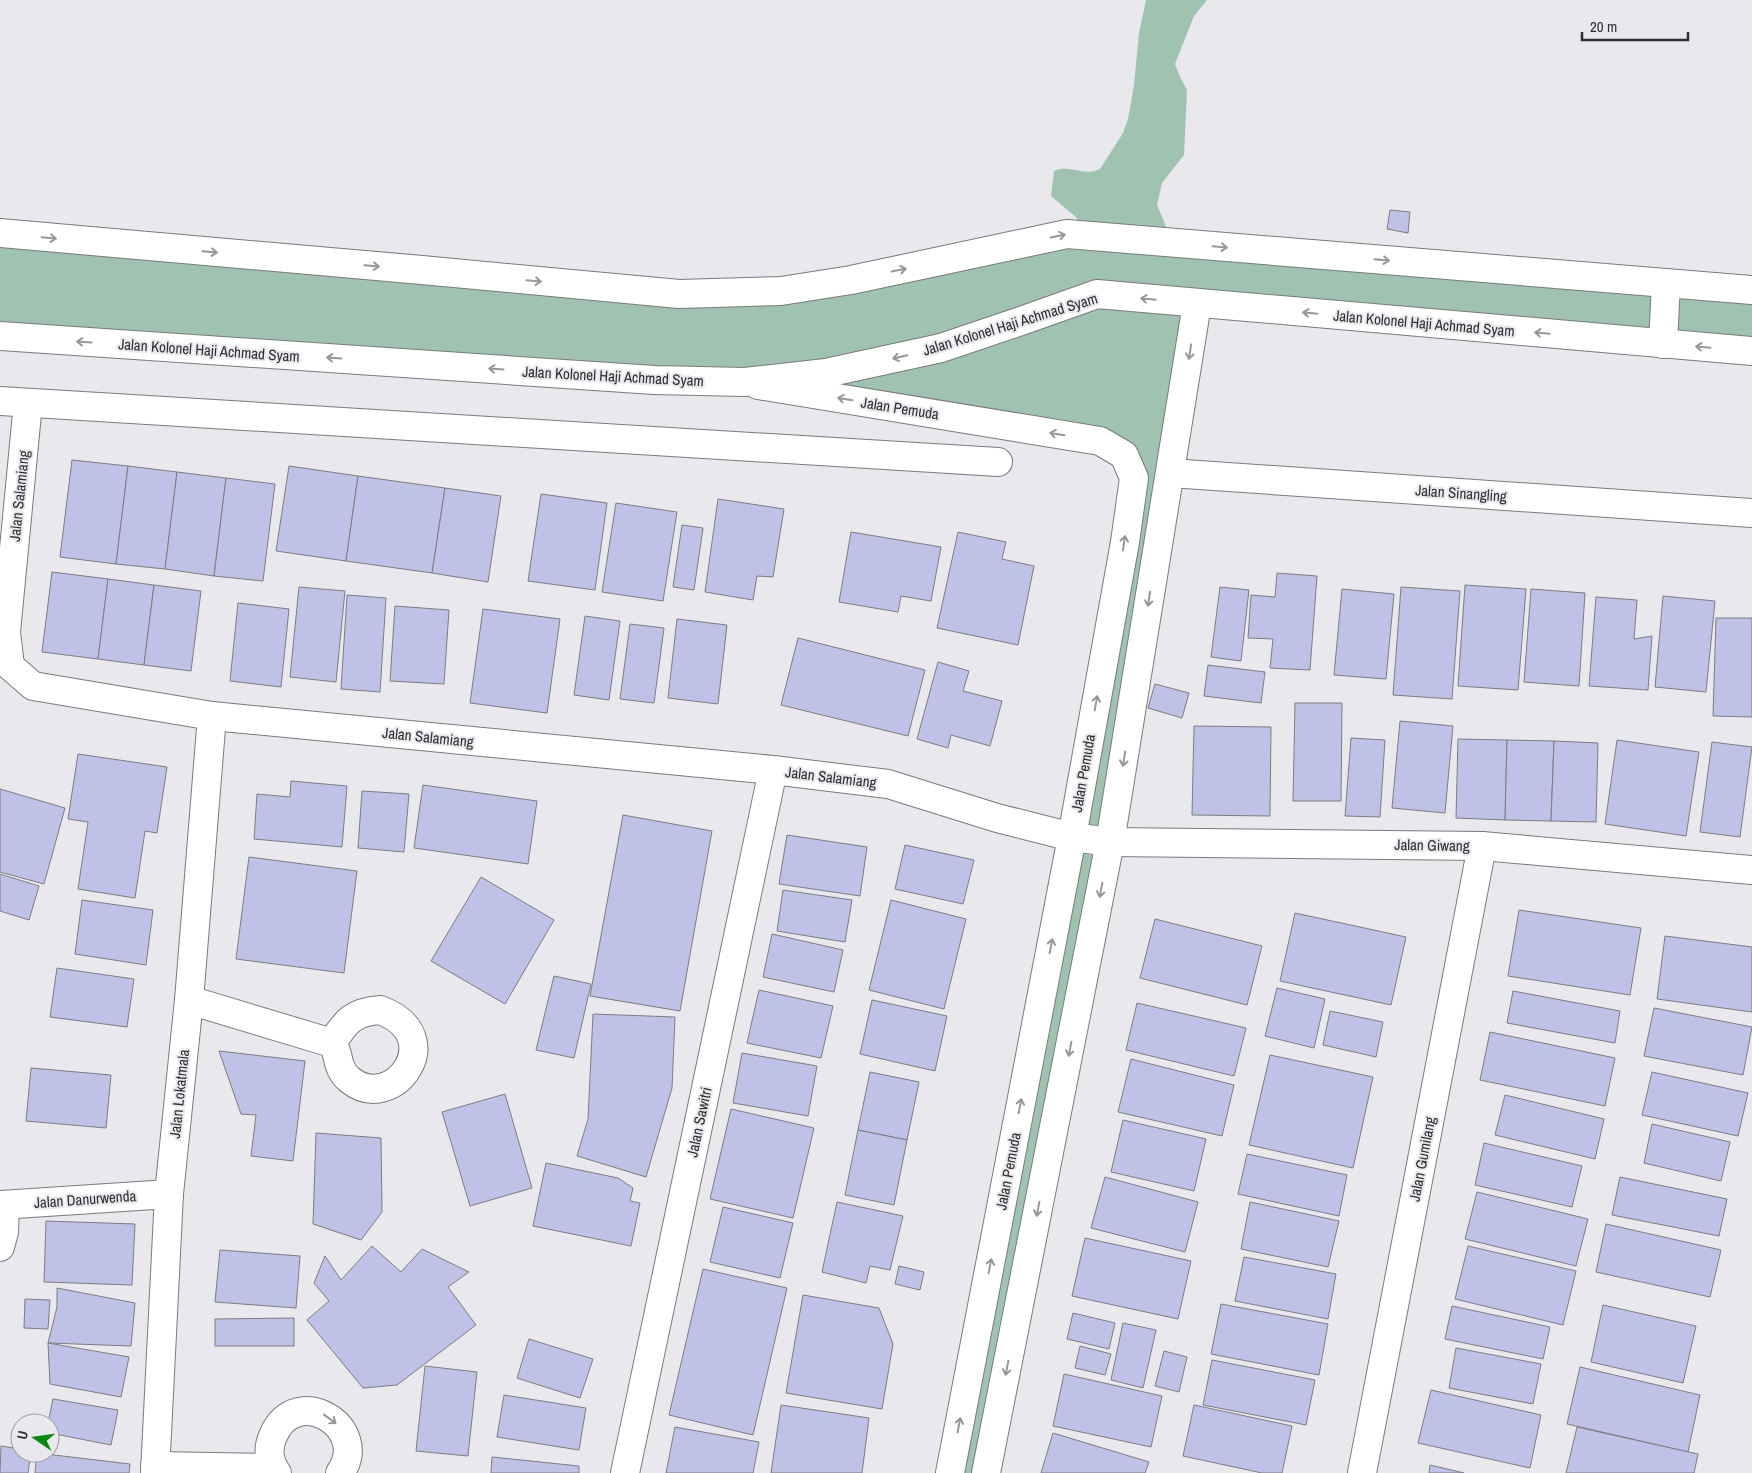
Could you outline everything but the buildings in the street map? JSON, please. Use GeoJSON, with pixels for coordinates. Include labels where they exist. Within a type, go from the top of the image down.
{"type":"FeatureCollection","features":[{"type":"Feature","properties":{"kind":"street"},"geometry":{"type":"LineString","coordinates":[[0,234],[680,294],[782,291],[852,280],[1067,234],[1752,290]]}},
{"type":"Feature","properties":{"kind":"street"},"geometry":{"type":"LineString","coordinates":[[1663,344],[1666,283]]}},
{"type":"Feature","properties":{"kind":"street","name":"Jalan Kolonel Haji Achmad Syam"},"geometry":{"type":"LineString","coordinates":[[0,336],[654,380],[745,382],[826,373],[941,348],[1096,294],[1752,351]]}},
{"type":"Feature","properties":{"kind":"street"},"geometry":{"type":"LineString","coordinates":[[986,1473],[1110,842],[1197,304]]}},
{"type":"Feature","properties":{"kind":"street","name":"Jalan Pemuda"},"geometry":{"type":"LineString","coordinates":[[745,382],[1100,442],[1124,455],[1134,478],[1125,542],[1072,837],[950,1473]]}},
{"type":"Feature","properties":{"kind":"street"},"geometry":{"type":"LineString","coordinates":[[0,400],[998,462]]}},
{"type":"Feature","properties":{"kind":"street","name":"Jalan Salamiang"},"geometry":{"type":"LineString","coordinates":[[28,403],[6,632],[10,666],[33,686],[212,716],[773,770],[888,784],[997,818],[1072,837],[1110,842]]}},
{"type":"Feature","properties":{"kind":"street","name":"Jalan Sinangling"},"geometry":{"type":"LineString","coordinates":[[1170,473],[1752,514]]}},
{"type":"Feature","properties":{"kind":"street","name":"Jalan Lokatmala"},"geometry":{"type":"LineString","coordinates":[[155,1469],[169,1194],[189,1000],[212,716]]}},
{"type":"Feature","properties":{"kind":"street","name":"Jalan Sawitri"},"geometry":{"type":"LineString","coordinates":[[625,1473],[773,770]]}},
{"type":"Feature","properties":{"kind":"street","name":"Jalan Giwang"},"geometry":{"type":"LineString","coordinates":[[1110,842],[1482,846],[1752,870]]}},
{"type":"Feature","properties":{"kind":"street","name":"Jalan Gumilang"},"geometry":{"type":"LineString","coordinates":[[1362,1473],[1482,846]]}},
{"type":"Feature","properties":{"kind":"street"},"geometry":{"type":"LineString","coordinates":[[189,1000],[332,1043]]}},
{"type":"Feature","properties":{"kind":"street","name":"Jalan Danurwenda"},"geometry":{"type":"LineString","coordinates":[[2,1205],[169,1194]]}},
{"type":"Feature","properties":{"kind":"street"},"geometry":{"type":"LineString","coordinates":[[0,1247],[4,1232],[2,1205]]}},
{"type":"Feature","properties":{"kind":"street"},"geometry":{"type":"LineString","coordinates":[[155,1469],[275,1471],[269,1455],[276,1429],[285,1419],[297,1413],[310,1411],[323,1414],[335,1422],[343,1432],[347,1445],[346,1457],[340,1473]]}},
{"type":"Feature","properties":{"kind":"green space"},"geometry":{"type":"Polygon","coordinates":[[[1146,0],[1207,0],[1194,16],[1175,64],[1187,90],[1184,155],[1162,183],[1157,205],[1173,243],[1752,290],[1752,351],[1197,303],[986,1473],[950,1473],[1072,837],[1124,455],[746,383],[0,337],[0,234],[763,291],[1079,228],[1077,218],[1051,196],[1054,171],[1065,169],[1089,172],[1100,169],[1123,133],[1128,119],[1134,85],[1139,33],[1146,0]]]}}]}
